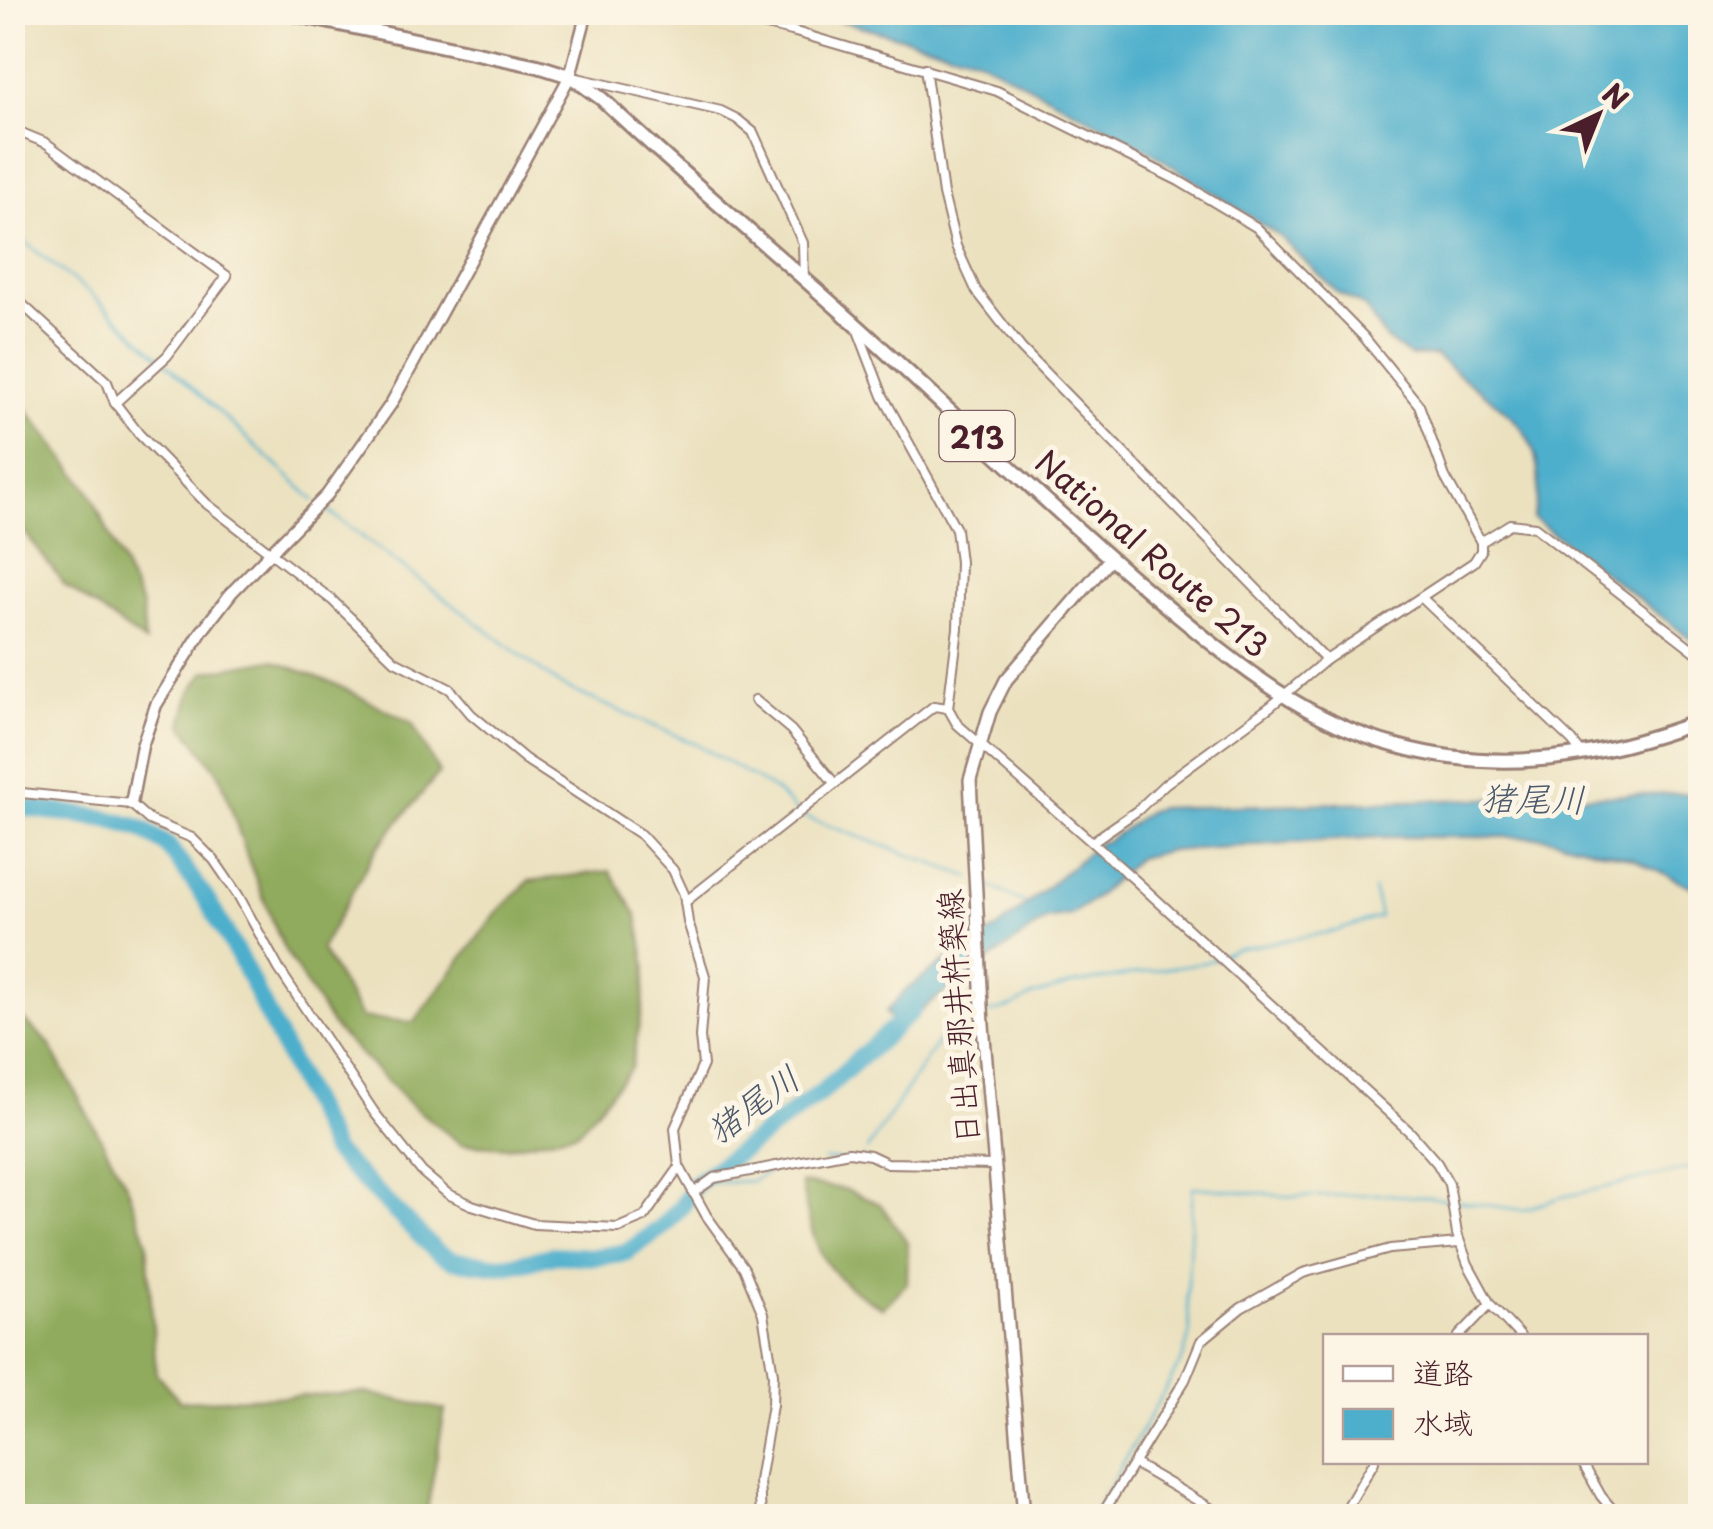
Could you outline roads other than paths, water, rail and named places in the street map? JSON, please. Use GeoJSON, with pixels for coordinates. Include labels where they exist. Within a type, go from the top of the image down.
{"type":"FeatureCollection","features":[{"type":"Feature","properties":{"kind":"highway","name":"National Route 213"},"geometry":{"type":"LineString","coordinates":[[283,12],[570,76],[602,99],[855,324],[1110,559],[1236,664],[1282,697],[1368,736],[1445,756],[1516,762],[1582,755],[1654,738],[1700,721]]}},
{"type":"Feature","properties":{"kind":"main road","name":"日出真那井杵築線"},"geometry":{"type":"LineString","coordinates":[[1024,1516],[983,1025],[970,780],[980,742],[1006,680],[1110,559]]}},
{"type":"Feature","properties":{"kind":"street"},"geometry":{"type":"LineString","coordinates":[[131,804],[142,746],[156,705],[232,592],[327,496],[391,404],[570,76],[587,12]]}},
{"type":"Feature","properties":{"kind":"street"},"geometry":{"type":"LineString","coordinates":[[711,12],[925,68],[996,91],[1178,181],[1256,227],[1364,336],[1419,404],[1444,477],[1481,542],[1474,562],[1326,660],[1092,842]]}},
{"type":"Feature","properties":{"kind":"street"},"geometry":{"type":"LineString","coordinates":[[925,68],[944,194],[956,246],[976,290],[1021,348],[1326,660]]}},
{"type":"Feature","properties":{"kind":"street"},"geometry":{"type":"LineString","coordinates":[[570,76],[737,118],[753,132],[803,243],[804,280]]}},
{"type":"Feature","properties":{"kind":"street"},"geometry":{"type":"LineString","coordinates":[[12,128],[46,143],[227,276],[168,356],[115,403]]}},
{"type":"Feature","properties":{"kind":"street"},"geometry":{"type":"LineString","coordinates":[[12,294],[107,382],[115,403],[139,434],[194,492],[332,600],[395,661],[450,689],[471,714],[525,759],[655,847],[674,870],[705,976],[700,1037],[703,1065],[675,1128],[679,1168],[744,1268],[764,1314],[773,1374],[760,1481],[761,1516]]}},
{"type":"Feature","properties":{"kind":"street"},"geometry":{"type":"LineString","coordinates":[[855,324],[882,396],[956,529],[960,562],[958,628],[948,708],[957,724],[1214,951],[1410,1132],[1444,1173],[1452,1195],[1459,1243],[1490,1304],[1518,1334]]}},
{"type":"Feature","properties":{"kind":"street"},"geometry":{"type":"LineString","coordinates":[[1481,542],[1510,524],[1535,528],[1700,655]]}},
{"type":"Feature","properties":{"kind":"street"},"geometry":{"type":"LineString","coordinates":[[1422,598],[1582,755]]}},
{"type":"Feature","properties":{"kind":"street"},"geometry":{"type":"LineString","coordinates":[[756,700],[791,730],[835,784]]}},
{"type":"Feature","properties":{"kind":"street"},"geometry":{"type":"LineString","coordinates":[[685,902],[934,706],[948,708]]}},
{"type":"Feature","properties":{"kind":"street"},"geometry":{"type":"LineString","coordinates":[[12,792],[131,804],[149,820],[192,838],[214,860],[238,895],[279,968],[374,1112],[422,1172],[448,1194],[472,1206],[534,1224],[618,1228],[644,1217],[679,1168]]}},
{"type":"Feature","properties":{"kind":"street"},"geometry":{"type":"LineString","coordinates":[[693,1193],[714,1178],[849,1152],[887,1163],[994,1165]]}},
{"type":"Feature","properties":{"kind":"street"},"geometry":{"type":"LineString","coordinates":[[1101,1516],[1186,1380],[1202,1341],[1241,1308],[1303,1273],[1390,1248],[1459,1243]]}},
{"type":"Feature","properties":{"kind":"street"},"geometry":{"type":"LineString","coordinates":[[1461,1334],[1490,1304]]}},
{"type":"Feature","properties":{"kind":"street"},"geometry":{"type":"LineString","coordinates":[[1135,1464],[1224,1516]]}},
{"type":"Feature","properties":{"kind":"street"},"geometry":{"type":"LineString","coordinates":[[1342,1516],[1373,1464]]}},
{"type":"Feature","properties":{"kind":"street"},"geometry":{"type":"LineString","coordinates":[[1583,1464],[1618,1516]]}},
{"type":"Feature","properties":{"kind":"street"},"geometry":{"type":"LineString","coordinates":[[287,1516],[308,1516]]}},
{"type":"Feature","properties":{"kind":"water"},"geometry":{"type":"Polygon","coordinates":[[[812,13],[1700,13],[1700,646],[1533,518],[1538,486],[1536,460],[1515,421],[1435,355],[1410,356],[1385,338],[1365,307],[1338,293],[1279,236],[1148,150],[977,58],[812,13]]]}},
{"type":"Feature","properties":{"kind":"water"},"geometry":{"type":"Polygon","coordinates":[[[1700,793],[1700,891],[1634,859],[1543,837],[1379,837],[1167,851],[1138,858],[1071,915],[1046,919],[899,1030],[886,1012],[906,990],[965,947],[999,928],[1100,842],[1160,808],[1700,793]]]}},
{"type":"Feature","properties":{"kind":"waterway"},"geometry":{"type":"LineString","coordinates":[[12,232],[92,295],[160,357]]}},
{"type":"Feature","properties":{"kind":"waterway"},"geometry":{"type":"LineString","coordinates":[[166,363],[314,500]]}},
{"type":"Feature","properties":{"kind":"waterway"},"geometry":{"type":"LineString","coordinates":[[320,505],[560,685],[700,746],[775,790],[802,816],[970,877]]}},
{"type":"Feature","properties":{"kind":"waterway","name":"猪尾川"},"geometry":{"type":"LineString","coordinates":[[12,806],[108,819],[140,828],[168,846],[207,900],[243,964],[333,1151],[437,1252],[452,1260],[516,1264],[555,1255],[596,1257],[627,1252],[661,1228],[682,1206],[695,1184],[823,1091],[912,1011]]}},
{"type":"Feature","properties":{"kind":"waterway"},"geometry":{"type":"LineString","coordinates":[[982,882],[1025,903]]}},
{"type":"Feature","properties":{"kind":"waterway"},"geometry":{"type":"LineString","coordinates":[[988,1013],[1074,984],[1206,962],[1236,949],[1336,931],[1380,917],[1374,890]]}},
{"type":"Feature","properties":{"kind":"waterway"},"geometry":{"type":"LineString","coordinates":[[867,1150],[938,1041],[956,1025],[976,1016]]}},
{"type":"Feature","properties":{"kind":"waterway"},"geometry":{"type":"LineString","coordinates":[[824,1160],[861,1161],[863,1157]]}},
{"type":"Feature","properties":{"kind":"waterway"},"geometry":{"type":"LineString","coordinates":[[1093,1516],[1183,1358],[1190,1332],[1187,1297],[1193,1187],[1295,1197],[1380,1194],[1523,1210],[1562,1197],[1700,1166]]}},
{"type":"Feature","properties":{"kind":"waterway"},"geometry":{"type":"LineString","coordinates":[[714,1183],[752,1181],[773,1169]]}}]}
